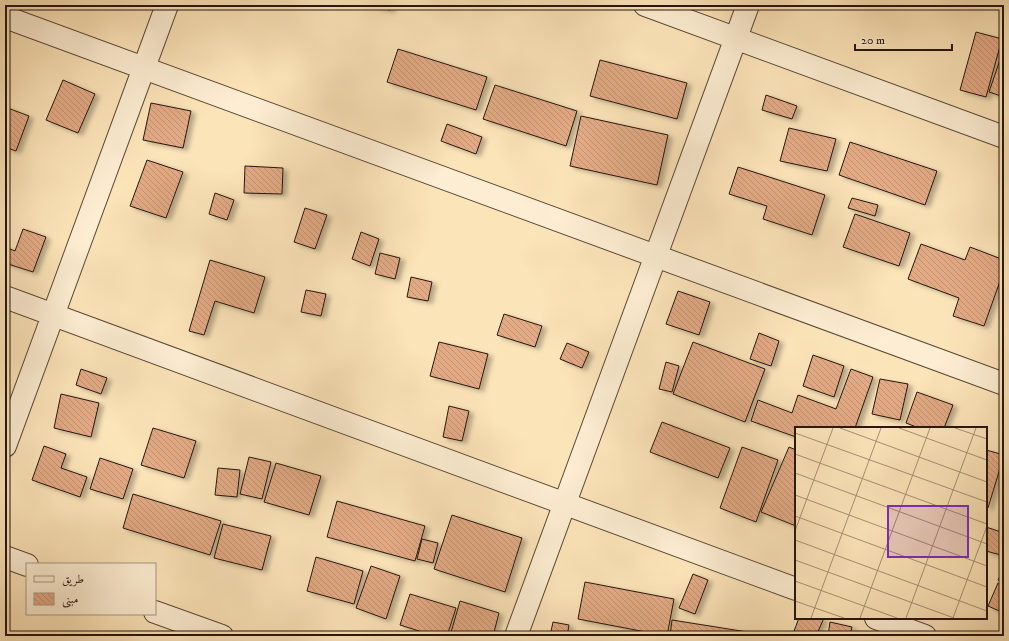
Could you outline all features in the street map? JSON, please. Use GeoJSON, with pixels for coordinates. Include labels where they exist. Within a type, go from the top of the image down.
{"type":"FeatureCollection","features":[{"type":"Feature","properties":{"kind":"street"},"geometry":{"type":"LineString","coordinates":[[5,446],[167,5]]}},
{"type":"Feature","properties":{"kind":"street"},"geometry":{"type":"LineString","coordinates":[[646,5],[1004,136]]}},
{"type":"Feature","properties":{"kind":"street"},"geometry":{"type":"LineString","coordinates":[[516,636],[748,5]]}},
{"type":"Feature","properties":{"kind":"street"},"geometry":{"type":"LineString","coordinates":[[5,18],[1004,384]]}},
{"type":"Feature","properties":{"kind":"street"},"geometry":{"type":"LineString","coordinates":[[5,297],[795,589]]}},
{"type":"Feature","properties":{"kind":"street"},"geometry":{"type":"LineString","coordinates":[[5,557],[26,565]]}},
{"type":"Feature","properties":{"kind":"street"},"geometry":{"type":"LineString","coordinates":[[156,612],[222,636]]}},
{"type":"Feature","properties":{"kind":"street"},"geometry":{"type":"LineString","coordinates":[[879,619],[925,636]]}},
{"type":"Feature","properties":{"kind":"building"},"geometry":{"type":"Polygon","coordinates":[[[370,5],[391,5],[390,10],[370,5]]]}},
{"type":"Feature","properties":{"kind":"building"},"geometry":{"type":"Polygon","coordinates":[[[976,32],[1002,39],[986,97],[960,90],[976,32]]]}},
{"type":"Feature","properties":{"kind":"building"},"geometry":{"type":"Polygon","coordinates":[[[1004,48],[1004,97],[989,92],[1004,48]]]}},
{"type":"Feature","properties":{"kind":"building"},"geometry":{"type":"Polygon","coordinates":[[[398,49],[487,77],[476,110],[387,82],[398,49]]]}},
{"type":"Feature","properties":{"kind":"building"},"geometry":{"type":"Polygon","coordinates":[[[600,60],[687,83],[677,119],[590,96],[600,60]]]}},
{"type":"Feature","properties":{"kind":"building"},"geometry":{"type":"Polygon","coordinates":[[[63,80],[95,94],[78,133],[46,120],[63,80]]]}},
{"type":"Feature","properties":{"kind":"building"},"geometry":{"type":"Polygon","coordinates":[[[495,85],[577,111],[566,146],[483,119],[495,85]]]}},
{"type":"Feature","properties":{"kind":"building"},"geometry":{"type":"Polygon","coordinates":[[[766,95],[797,106],[792,119],[762,110],[766,95]]]}},
{"type":"Feature","properties":{"kind":"building"},"geometry":{"type":"Polygon","coordinates":[[[151,103],[191,111],[183,148],[143,140],[151,103]]]}},
{"type":"Feature","properties":{"kind":"building"},"geometry":{"type":"Polygon","coordinates":[[[5,107],[29,116],[16,151],[5,147],[5,107]]]}},
{"type":"Feature","properties":{"kind":"building"},"geometry":{"type":"Polygon","coordinates":[[[581,116],[668,135],[657,185],[570,166],[581,116]]]}},
{"type":"Feature","properties":{"kind":"building"},"geometry":{"type":"Polygon","coordinates":[[[447,124],[482,137],[476,154],[441,141],[447,124]]]}},
{"type":"Feature","properties":{"kind":"building"},"geometry":{"type":"Polygon","coordinates":[[[789,128],[836,139],[827,171],[780,161],[789,128]]]}},
{"type":"Feature","properties":{"kind":"building"},"geometry":{"type":"Polygon","coordinates":[[[850,142],[937,171],[925,205],[839,175],[850,142]]]}},
{"type":"Feature","properties":{"kind":"building"},"geometry":{"type":"Polygon","coordinates":[[[147,160],[183,172],[166,218],[130,206],[147,160]]]}},
{"type":"Feature","properties":{"kind":"building"},"geometry":{"type":"Polygon","coordinates":[[[245,166],[283,168],[282,194],[244,193],[245,166]]]}},
{"type":"Feature","properties":{"kind":"building"},"geometry":{"type":"Polygon","coordinates":[[[738,167],[825,195],[812,235],[763,219],[767,206],[729,194],[738,167]]]}},
{"type":"Feature","properties":{"kind":"building"},"geometry":{"type":"Polygon","coordinates":[[[215,193],[234,200],[227,220],[209,214],[215,193]]]}},
{"type":"Feature","properties":{"kind":"building"},"geometry":{"type":"Polygon","coordinates":[[[852,198],[878,205],[875,216],[848,208],[852,198]]]}},
{"type":"Feature","properties":{"kind":"building"},"geometry":{"type":"Polygon","coordinates":[[[305,208],[327,215],[315,249],[294,242],[305,208]]]}},
{"type":"Feature","properties":{"kind":"building"},"geometry":{"type":"Polygon","coordinates":[[[855,214],[910,233],[899,266],[843,247],[855,214]]]}},
{"type":"Feature","properties":{"kind":"building"},"geometry":{"type":"Polygon","coordinates":[[[23,229],[46,237],[33,272],[5,263],[5,247],[15,251],[23,229]]]}},
{"type":"Feature","properties":{"kind":"building"},"geometry":{"type":"Polygon","coordinates":[[[361,232],[379,239],[370,266],[352,259],[361,232]]]}},
{"type":"Feature","properties":{"kind":"building"},"geometry":{"type":"Polygon","coordinates":[[[921,244],[965,260],[970,247],[1004,260],[1004,270],[984,326],[953,316],[959,298],[908,279],[921,244]]]}},
{"type":"Feature","properties":{"kind":"building"},"geometry":{"type":"Polygon","coordinates":[[[380,253],[400,258],[395,279],[375,274],[380,253]]]}},
{"type":"Feature","properties":{"kind":"building"},"geometry":{"type":"Polygon","coordinates":[[[210,260],[265,277],[254,313],[215,301],[204,335],[189,331],[210,260]]]}},
{"type":"Feature","properties":{"kind":"building"},"geometry":{"type":"Polygon","coordinates":[[[411,277],[432,282],[428,301],[407,297],[411,277]]]}},
{"type":"Feature","properties":{"kind":"building"},"geometry":{"type":"Polygon","coordinates":[[[306,290],[326,294],[321,316],[301,312],[306,290]]]}},
{"type":"Feature","properties":{"kind":"building"},"geometry":{"type":"Polygon","coordinates":[[[678,291],[710,302],[699,335],[666,324],[678,291]]]}},
{"type":"Feature","properties":{"kind":"building"},"geometry":{"type":"Polygon","coordinates":[[[504,314],[542,326],[535,347],[497,335],[504,314]]]}},
{"type":"Feature","properties":{"kind":"building"},"geometry":{"type":"Polygon","coordinates":[[[759,333],[779,341],[771,366],[750,359],[759,333]]]}},
{"type":"Feature","properties":{"kind":"building"},"geometry":{"type":"Polygon","coordinates":[[[439,342],[488,354],[479,389],[430,376],[439,342]]]}},
{"type":"Feature","properties":{"kind":"building"},"geometry":{"type":"Polygon","coordinates":[[[693,342],[765,369],[745,422],[673,394],[693,342]]]}},
{"type":"Feature","properties":{"kind":"building"},"geometry":{"type":"Polygon","coordinates":[[[567,343],[589,352],[582,368],[560,359],[567,343]]]}},
{"type":"Feature","properties":{"kind":"building"},"geometry":{"type":"Polygon","coordinates":[[[813,355],[844,366],[834,397],[803,386],[813,355]]]}},
{"type":"Feature","properties":{"kind":"building"},"geometry":{"type":"Polygon","coordinates":[[[666,362],[679,366],[672,392],[659,389],[666,362]]]}},
{"type":"Feature","properties":{"kind":"building"},"geometry":{"type":"Polygon","coordinates":[[[81,369],[107,378],[101,394],[76,385],[81,369]]]}},
{"type":"Feature","properties":{"kind":"building"},"geometry":{"type":"Polygon","coordinates":[[[851,369],[873,377],[855,427],[795,427],[795,437],[751,421],[758,400],[792,413],[798,395],[836,409],[851,369]]]}},
{"type":"Feature","properties":{"kind":"building"},"geometry":{"type":"Polygon","coordinates":[[[880,379],[908,384],[900,420],[872,414],[880,379]]]}},
{"type":"Feature","properties":{"kind":"building"},"geometry":{"type":"Polygon","coordinates":[[[917,392],[953,405],[944,427],[916,427],[906,423],[917,392]]]}},
{"type":"Feature","properties":{"kind":"building"},"geometry":{"type":"Polygon","coordinates":[[[61,394],[99,403],[91,437],[54,428],[61,394]]]}},
{"type":"Feature","properties":{"kind":"building"},"geometry":{"type":"Polygon","coordinates":[[[449,406],[469,411],[462,441],[443,437],[449,406]]]}},
{"type":"Feature","properties":{"kind":"building"},"geometry":{"type":"Polygon","coordinates":[[[662,422],[730,448],[718,478],[650,452],[662,422]]]}},
{"type":"Feature","properties":{"kind":"building"},"geometry":{"type":"Polygon","coordinates":[[[153,428],[196,441],[184,478],[141,465],[153,428]]]}},
{"type":"Feature","properties":{"kind":"building"},"geometry":{"type":"Polygon","coordinates":[[[44,446],[66,454],[61,468],[87,477],[80,497],[32,480],[44,446]]]}},
{"type":"Feature","properties":{"kind":"building"},"geometry":{"type":"Polygon","coordinates":[[[742,447],[778,460],[756,522],[720,508],[742,447]]]}},
{"type":"Feature","properties":{"kind":"building"},"geometry":{"type":"Polygon","coordinates":[[[789,447],[795,450],[795,526],[761,512],[789,447]]]}},
{"type":"Feature","properties":{"kind":"building"},"geometry":{"type":"Polygon","coordinates":[[[987,450],[1004,455],[987,508],[987,450]]]}},
{"type":"Feature","properties":{"kind":"building"},"geometry":{"type":"Polygon","coordinates":[[[249,457],[271,462],[262,499],[240,494],[249,457]]]}},
{"type":"Feature","properties":{"kind":"building"},"geometry":{"type":"Polygon","coordinates":[[[100,458],[133,469],[123,499],[90,489],[100,458]]]}},
{"type":"Feature","properties":{"kind":"building"},"geometry":{"type":"Polygon","coordinates":[[[276,463],[321,476],[309,515],[264,502],[276,463]]]}},
{"type":"Feature","properties":{"kind":"building"},"geometry":{"type":"Polygon","coordinates":[[[218,468],[240,470],[237,497],[215,495],[218,468]]]}},
{"type":"Feature","properties":{"kind":"building"},"geometry":{"type":"Polygon","coordinates":[[[133,494],[221,521],[210,555],[123,528],[133,494]]]}},
{"type":"Feature","properties":{"kind":"building"},"geometry":{"type":"Polygon","coordinates":[[[337,501],[425,526],[415,561],[327,537],[337,501]]]}},
{"type":"Feature","properties":{"kind":"building"},"geometry":{"type":"Polygon","coordinates":[[[452,515],[522,538],[505,592],[434,569],[452,515]]]}},
{"type":"Feature","properties":{"kind":"building"},"geometry":{"type":"Polygon","coordinates":[[[223,524],[271,536],[262,570],[214,558],[223,524]]]}},
{"type":"Feature","properties":{"kind":"building"},"geometry":{"type":"Polygon","coordinates":[[[987,527],[1004,533],[1004,544],[1001,555],[987,551],[987,527]]]}},
{"type":"Feature","properties":{"kind":"building"},"geometry":{"type":"Polygon","coordinates":[[[422,539],[438,543],[433,563],[417,559],[422,539]]]}},
{"type":"Feature","properties":{"kind":"building"},"geometry":{"type":"Polygon","coordinates":[[[316,557],[363,571],[354,604],[307,591],[316,557]]]}},
{"type":"Feature","properties":{"kind":"building"},"geometry":{"type":"Polygon","coordinates":[[[371,566],[400,576],[386,619],[356,608],[371,566]]]}},
{"type":"Feature","properties":{"kind":"building"},"geometry":{"type":"Polygon","coordinates":[[[1004,568],[1004,583],[998,580],[1004,568]]]}},
{"type":"Feature","properties":{"kind":"building"},"geometry":{"type":"Polygon","coordinates":[[[693,574],[708,580],[695,614],[679,608],[693,574]]]}},
{"type":"Feature","properties":{"kind":"building"},"geometry":{"type":"Polygon","coordinates":[[[585,582],[674,599],[667,636],[578,619],[585,582]]]}},
{"type":"Feature","properties":{"kind":"building"},"geometry":{"type":"Polygon","coordinates":[[[998,583],[1004,585],[1004,613],[988,606],[998,583]]]}},
{"type":"Feature","properties":{"kind":"building"},"geometry":{"type":"Polygon","coordinates":[[[410,594],[456,608],[447,636],[435,636],[400,625],[410,594]]]}},
{"type":"Feature","properties":{"kind":"building"},"geometry":{"type":"Polygon","coordinates":[[[460,601],[499,613],[493,636],[450,636],[460,601]]]}},
{"type":"Feature","properties":{"kind":"building"},"geometry":{"type":"Polygon","coordinates":[[[799,619],[824,619],[816,636],[806,636],[794,631],[799,619]]]}},
{"type":"Feature","properties":{"kind":"building"},"geometry":{"type":"Polygon","coordinates":[[[672,620],[760,634],[759,636],[670,636],[672,620]]]}},
{"type":"Feature","properties":{"kind":"building"},"geometry":{"type":"Polygon","coordinates":[[[553,622],[569,625],[567,636],[550,636],[553,622]]]}},
{"type":"Feature","properties":{"kind":"building"},"geometry":{"type":"Polygon","coordinates":[[[830,622],[852,627],[850,636],[828,636],[830,622]]]}}]}
